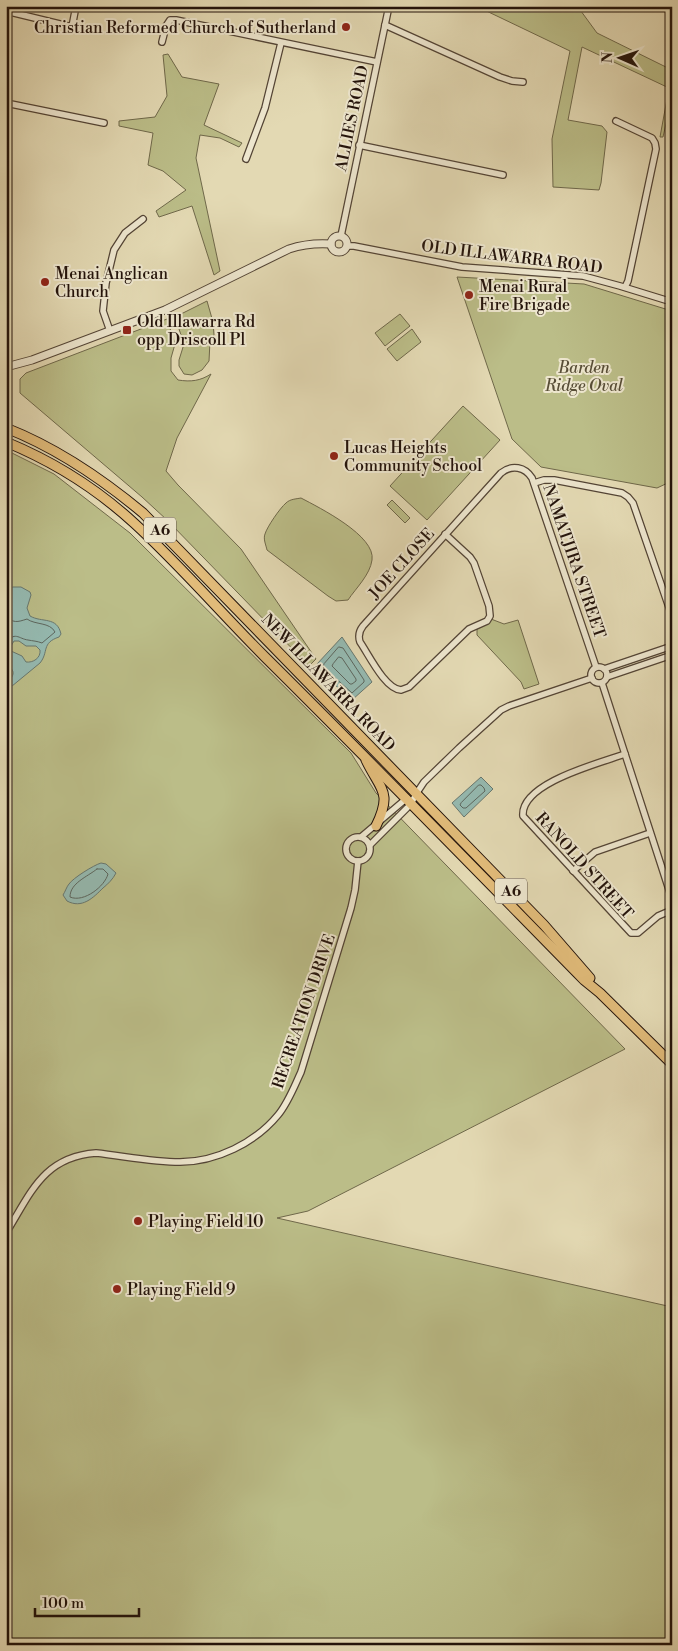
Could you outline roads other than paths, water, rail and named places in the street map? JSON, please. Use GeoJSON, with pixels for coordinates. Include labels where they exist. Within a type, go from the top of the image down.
{"type":"FeatureCollection","features":[{"type":"Feature","properties":{"kind":"highway","name":"NEW ILLAWARRA ROAD"},"geometry":{"type":"LineString","coordinates":[[6,428],[40,442],[79,465],[115,489],[143,512],[544,925],[589,976],[600,993]]}},
{"type":"Feature","properties":{"kind":"highway","name":"NEW ILLAWARRA ROAD"},"geometry":{"type":"LineString","coordinates":[[6,442],[32,454],[78,480],[133,522],[364,754],[584,980],[600,993],[672,1064]]}},
{"type":"Feature","properties":{"kind":"highway"},"geometry":{"type":"LineString","coordinates":[[364,754],[385,797],[383,812],[376,826]]}},
{"type":"Feature","properties":{"kind":"street"},"geometry":{"type":"LineString","coordinates":[[6,11],[72,27],[76,6]]}},
{"type":"Feature","properties":{"kind":"street","name":"ALLIES ROAD"},"geometry":{"type":"LineString","coordinates":[[341,236],[389,6]]}},
{"type":"Feature","properties":{"kind":"street"},"geometry":{"type":"LineString","coordinates":[[662,6],[672,10]]}},
{"type":"Feature","properties":{"kind":"street"},"geometry":{"type":"LineString","coordinates":[[162,42],[166,26],[170,20],[176,20],[377,62]]}},
{"type":"Feature","properties":{"kind":"street"},"geometry":{"type":"LineString","coordinates":[[385,25],[500,77],[523,82]]}},
{"type":"Feature","properties":{"kind":"street"},"geometry":{"type":"LineString","coordinates":[[246,158],[265,108],[281,43]]}},
{"type":"Feature","properties":{"kind":"street"},"geometry":{"type":"LineString","coordinates":[[6,103],[104,123]]}},
{"type":"Feature","properties":{"kind":"street"},"geometry":{"type":"LineString","coordinates":[[616,121],[652,138],[656,149],[628,281],[625,287]]}},
{"type":"Feature","properties":{"kind":"street"},"geometry":{"type":"LineString","coordinates":[[359,145],[503,175]]}},
{"type":"Feature","properties":{"kind":"street"},"geometry":{"type":"LineString","coordinates":[[110,331],[103,311],[106,283],[114,250],[125,233],[143,219]]}},
{"type":"Feature","properties":{"kind":"street"},"geometry":{"type":"LineString","coordinates":[[341,236],[345,239],[347,246],[344,251],[339,252],[332,249],[331,244],[334,238],[341,236]]}},
{"type":"Feature","properties":{"kind":"street"},"geometry":{"type":"LineString","coordinates":[[6,367],[15,366],[165,310],[302,244],[331,244]]}},
{"type":"Feature","properties":{"kind":"street","name":"OLD ILLAWARRA ROAD"},"geometry":{"type":"LineString","coordinates":[[347,246],[462,267],[583,276],[672,302]]}},
{"type":"Feature","properties":{"kind":"street"},"geometry":{"type":"LineString","coordinates":[[6,374],[15,366]]}},
{"type":"Feature","properties":{"kind":"street","name":"JOE CLOSE"},"geometry":{"type":"LineString","coordinates":[[445,534],[470,556],[474,563],[489,606],[490,616],[487,621],[469,629],[409,687],[401,690],[393,688],[360,642],[359,633],[363,626],[445,534],[501,473],[510,468],[520,468]]}},
{"type":"Feature","properties":{"kind":"street","name":"NAMATJIRA STREET"},"geometry":{"type":"LineString","coordinates":[[520,468],[529,474],[534,483],[596,667]]}},
{"type":"Feature","properties":{"kind":"street"},"geometry":{"type":"LineString","coordinates":[[534,483],[554,480],[622,493],[628,497],[633,503],[672,616]]}},
{"type":"Feature","properties":{"kind":"street"},"geometry":{"type":"LineString","coordinates":[[592,678],[593,670],[596,667],[604,669],[672,646]]}},
{"type":"Feature","properties":{"kind":"street"},"geometry":{"type":"LineString","coordinates":[[602,683],[607,677],[672,655]]}},
{"type":"Feature","properties":{"kind":"street"},"geometry":{"type":"LineString","coordinates":[[604,669],[607,672],[607,677]]}},
{"type":"Feature","properties":{"kind":"street"},"geometry":{"type":"LineString","coordinates":[[361,837],[370,845],[370,851],[367,857],[358,861],[349,856],[347,845],[351,839],[361,837],[408,801],[416,794],[424,782],[501,710],[592,678]]}},
{"type":"Feature","properties":{"kind":"street"},"geometry":{"type":"LineString","coordinates":[[592,678],[595,682],[602,683]]}},
{"type":"Feature","properties":{"kind":"street"},"geometry":{"type":"LineString","coordinates":[[602,683],[672,899]]}},
{"type":"Feature","properties":{"kind":"street","name":"RANOLD STREET"},"geometry":{"type":"LineString","coordinates":[[625,754],[558,778],[540,789],[526,803],[523,809],[523,816],[627,931],[634,934],[641,932],[658,916],[672,910]]}},
{"type":"Feature","properties":{"kind":"street"},"geometry":{"type":"LineString","coordinates":[[370,845],[408,801]]}},
{"type":"Feature","properties":{"kind":"street"},"geometry":{"type":"LineString","coordinates":[[573,871],[595,852],[650,833]]}},
{"type":"Feature","properties":{"kind":"street","name":"RECREATION DRIVE"},"geometry":{"type":"LineString","coordinates":[[6,1233],[34,1186],[54,1166],[67,1159],[96,1153],[180,1162],[212,1158],[248,1141],[277,1116],[292,1093],[301,1072],[351,908],[358,861]]}},
{"type":"Feature","properties":{"kind":"water"},"geometry":{"type":"Polygon","coordinates":[[[21,587],[30,592],[31,595],[27,608],[30,616],[53,622],[59,628],[61,634],[47,645],[40,663],[6,691],[13,671],[6,664],[6,589],[21,587]],[[14,641],[11,651],[22,656],[26,662],[34,661],[38,658],[40,650],[36,646],[26,646],[19,641],[14,641]]]}},
{"type":"Feature","properties":{"kind":"water"},"geometry":{"type":"Polygon","coordinates":[[[342,637],[372,682],[352,700],[317,668],[317,664],[342,637]]]}},
{"type":"Feature","properties":{"kind":"water"},"geometry":{"type":"Polygon","coordinates":[[[481,777],[493,789],[464,817],[452,803],[481,777]]]}},
{"type":"Feature","properties":{"kind":"water"},"geometry":{"type":"Polygon","coordinates":[[[101,863],[106,864],[116,873],[110,881],[87,901],[78,904],[67,901],[63,895],[71,881],[101,863]]]}},
{"type":"Feature","properties":{"kind":"place","name":"Christian Reformed Church of Sutherland"},"geometry":{"type":"Point","coordinates":[346,27]}},
{"type":"Feature","properties":{"kind":"place","name":"Menai Anglican Church"},"geometry":{"type":"Point","coordinates":[45,282]}},
{"type":"Feature","properties":{"kind":"place","name":"Menai Rural Fire Brigade"},"geometry":{"type":"Point","coordinates":[469,295]}},
{"type":"Feature","properties":{"kind":"place","name":"Old Illawarra Rd opp Driscoll Pl"},"geometry":{"type":"Point","coordinates":[127,330]}},
{"type":"Feature","properties":{"kind":"place","name":"Lucas Heights Community School"},"geometry":{"type":"Point","coordinates":[334,456]}},
{"type":"Feature","properties":{"kind":"place","name":"Playing Field 10"},"geometry":{"type":"Point","coordinates":[138,1221]}},
{"type":"Feature","properties":{"kind":"place","name":"Playing Field 9"},"geometry":{"type":"Point","coordinates":[117,1289]}},
{"type":"Feature","properties":{"kind":"park label","name":"Barden Ridge Oval"},"geometry":{"type":"Point","coordinates":[584,376]}}]}
